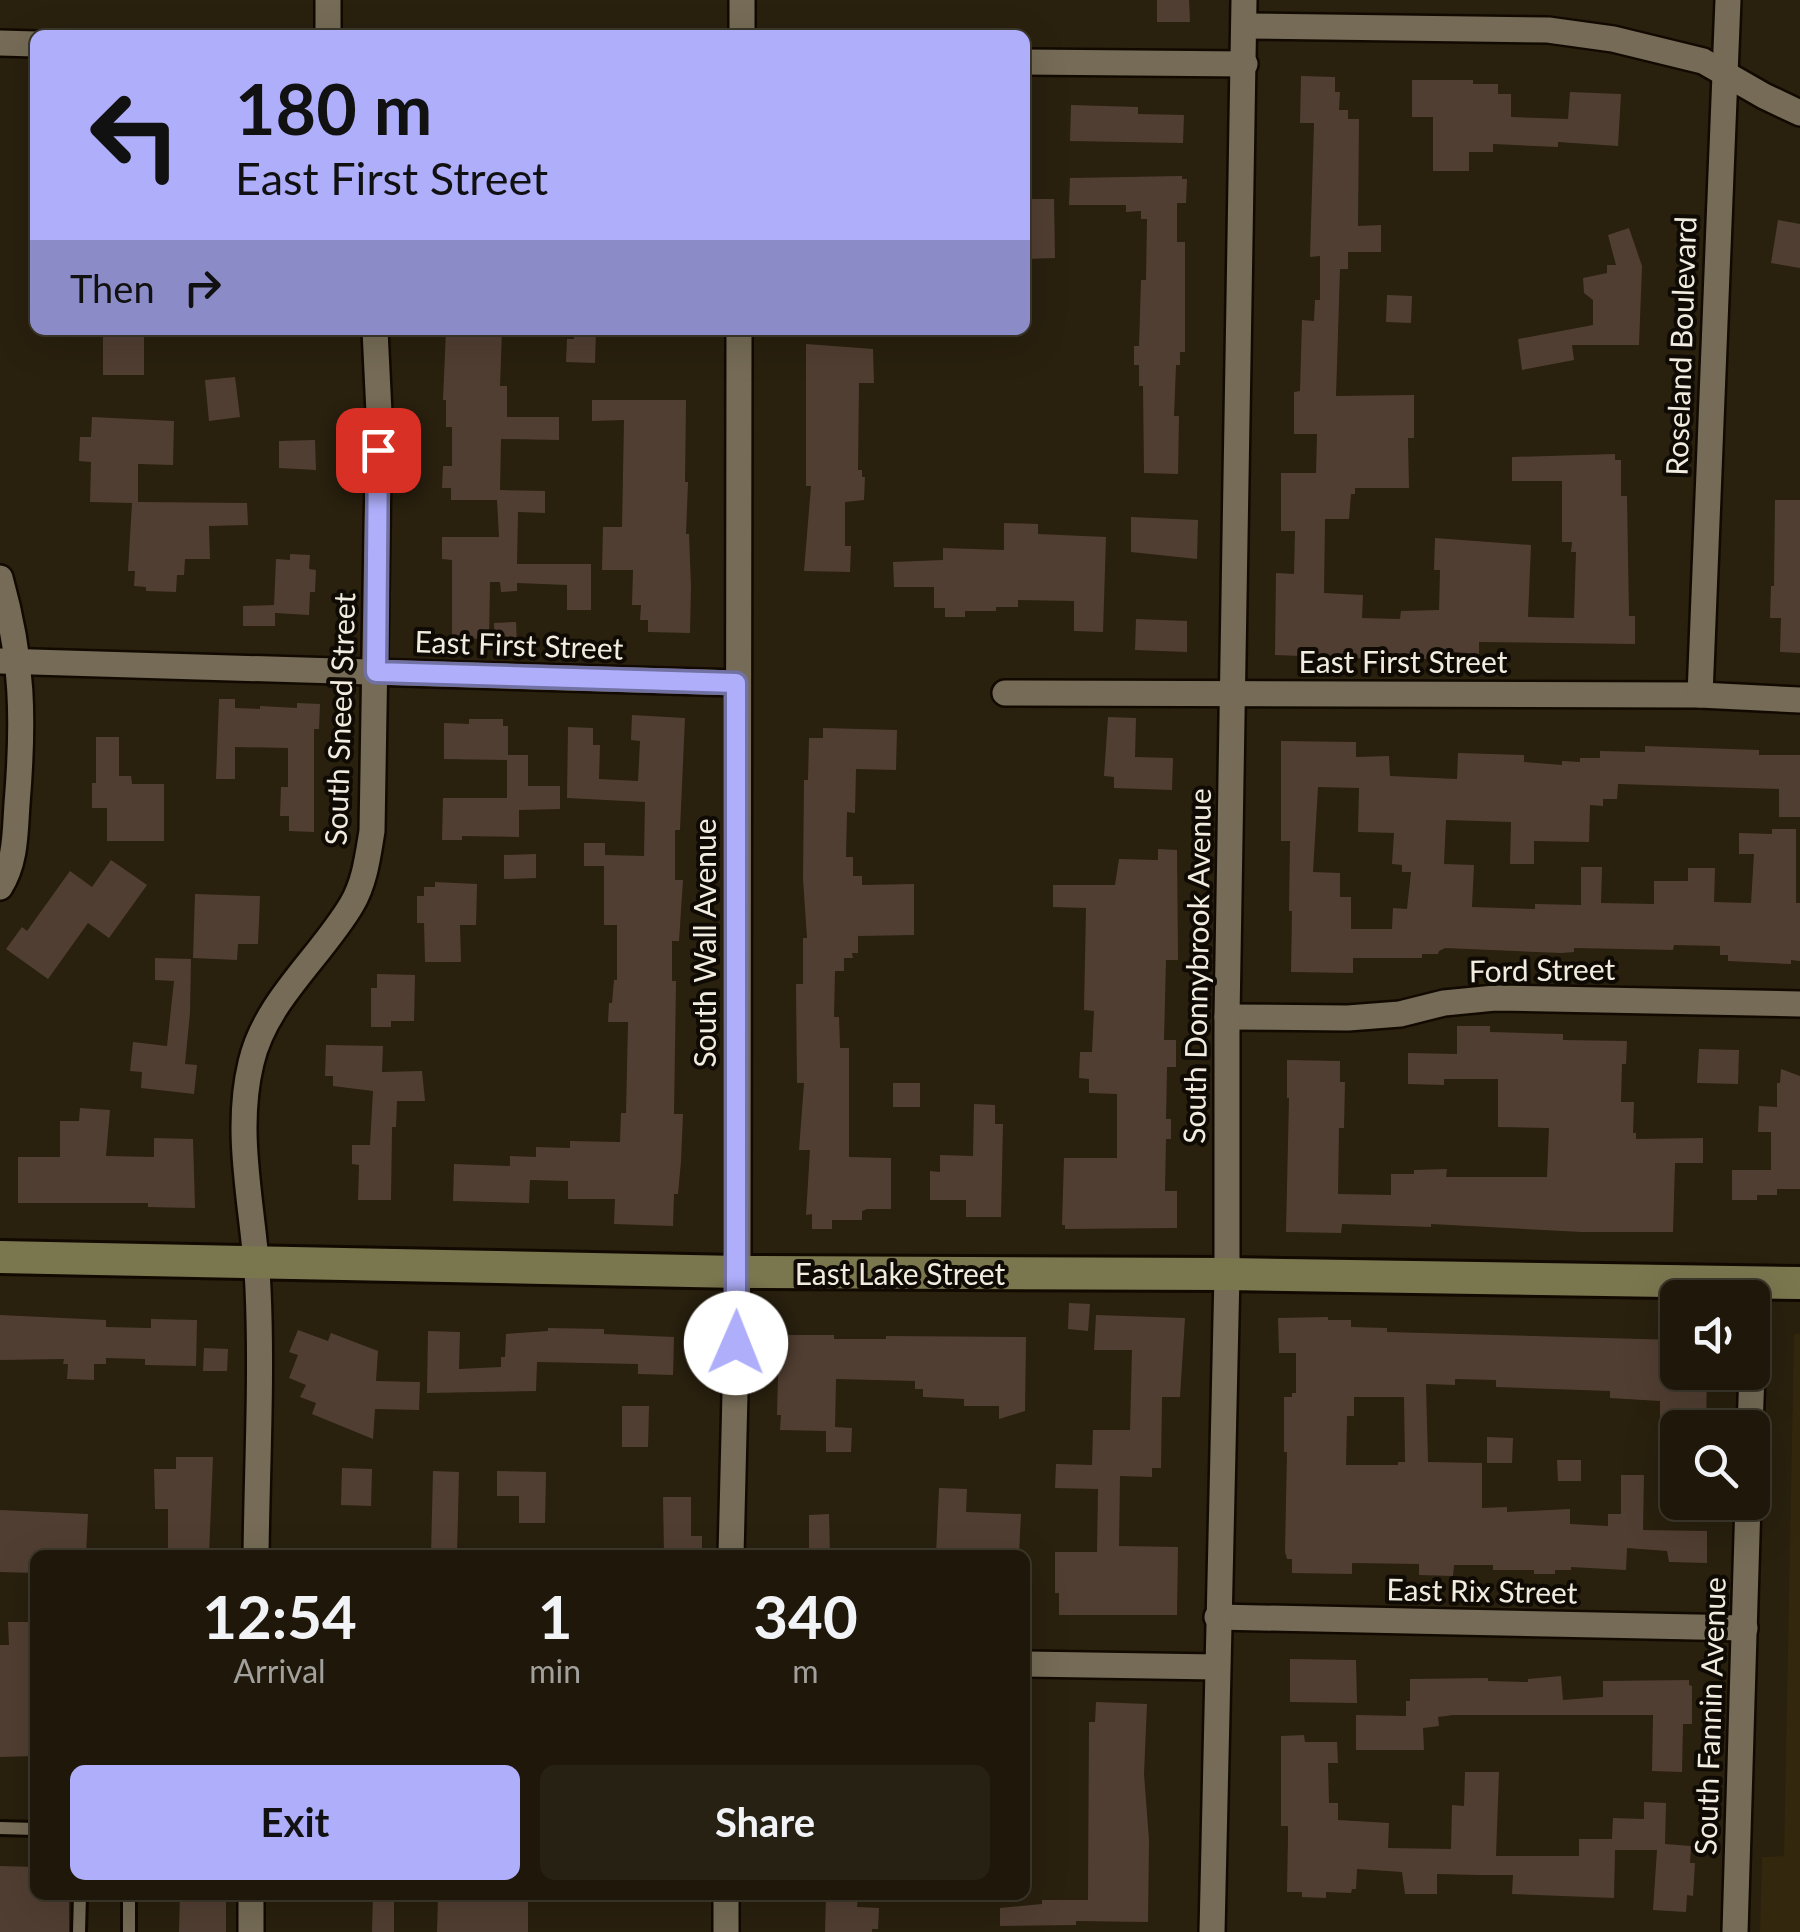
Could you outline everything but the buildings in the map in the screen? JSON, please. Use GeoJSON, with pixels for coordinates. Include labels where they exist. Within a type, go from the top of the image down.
{"type":"FeatureCollection","features":[{"type":"Feature","properties":{"kind":"street"},"geometry":{"type":"LineString","coordinates":[[328,0],[328,30]]}},
{"type":"Feature","properties":{"kind":"street"},"geometry":{"type":"LineString","coordinates":[[742,0],[742,30]]}},
{"type":"Feature","properties":{"kind":"street","name":"Roseland Boulevard"},"geometry":{"type":"LineString","coordinates":[[1700,695],[1722,72],[1728,0]]}},
{"type":"Feature","properties":{"kind":"street"},"geometry":{"type":"LineString","coordinates":[[1244,13],[1548,30],[1614,39],[1702,61],[1800,113]]}},
{"type":"Feature","properties":{"kind":"street","name":"South Donnybrook Avenue"},"geometry":{"type":"LineString","coordinates":[[1212,1932],[1227,1274],[1227,1017],[1244,13]]}},
{"type":"Feature","properties":{"kind":"street"},"geometry":{"type":"LineString","coordinates":[[0,43],[30,44]]}},
{"type":"Feature","properties":{"kind":"street"},"geometry":{"type":"LineString","coordinates":[[1030,62],[1244,64]]}},
{"type":"Feature","properties":{"kind":"street","name":"South Sneed Street"},"geometry":{"type":"LineString","coordinates":[[256,1550],[256,1261],[243,1134],[251,1061],[268,1017],[354,901],[365,871],[372,831],[378,413],[375,335]]}},
{"type":"Feature","properties":{"kind":"street","name":"South Wall Avenue"},"geometry":{"type":"LineString","coordinates":[[731,1550],[738,1272],[739,335]]}},
{"type":"Feature","properties":{"kind":"street"},"geometry":{"type":"LineString","coordinates":[[0,578],[9,661],[24,721],[14,842],[8,874],[0,887]]}},
{"type":"Feature","properties":{"kind":"street","name":"East First Street"},"geometry":{"type":"LineString","coordinates":[[9,661],[736,683]]}},
{"type":"Feature","properties":{"kind":"street","name":"East First Street"},"geometry":{"type":"LineString","coordinates":[[1005,693],[1700,695],[1800,700]]}},
{"type":"Feature","properties":{"kind":"street","name":"Ford Street"},"geometry":{"type":"LineString","coordinates":[[1227,1017],[1348,1018],[1400,1014],[1444,1003],[1495,998],[1800,1004]]}},
{"type":"Feature","properties":{"kind":"street","name":"East Lake Street"},"geometry":{"type":"LineString","coordinates":[[0,1257],[738,1272],[1660,1281]]}},
{"type":"Feature","properties":{"kind":"street","name":"East Lake Street"},"geometry":{"type":"LineString","coordinates":[[1770,1282],[1800,1283]]}},
{"type":"Feature","properties":{"kind":"street","name":"South Fannin Avenue"},"geometry":{"type":"LineString","coordinates":[[1735,1932],[1748,1520]]}},
{"type":"Feature","properties":{"kind":"street","name":"East Rix Street"},"geometry":{"type":"LineString","coordinates":[[1218,1616],[1745,1628]]}},
{"type":"Feature","properties":{"kind":"street"},"geometry":{"type":"LineString","coordinates":[[1030,1664],[1216,1667]]}},
{"type":"Feature","properties":{"kind":"street"},"geometry":{"type":"LineString","coordinates":[[250,1932],[251,1900]]}},
{"type":"Feature","properties":{"kind":"street"},"geometry":{"type":"LineString","coordinates":[[726,1900],[726,1932]]}},
{"type":"Feature","properties":{"kind":"lane"},"geometry":{"type":"LineString","coordinates":[[0,1828],[30,1829]]}},
{"type":"Feature","properties":{"kind":"lane"},"geometry":{"type":"LineString","coordinates":[[79,1932],[80,1900]]}},
{"type":"Feature","properties":{"kind":"lane"},"geometry":{"type":"LineString","coordinates":[[128,1932],[129,1900]]}},
{"type":"Feature","properties":{"kind":"shaded area"},"geometry":{"type":"Polygon","coordinates":[[[1794,1334],[1800,1334],[1800,1932],[1760,1932],[1762,1857],[1784,1856],[1794,1334]]]}},
{"type":"Feature","properties":{"kind":"route"},"geometry":{"type":"LineString","coordinates":[[378,450],[376,672],[736,683],[736,1343]]}}]}
